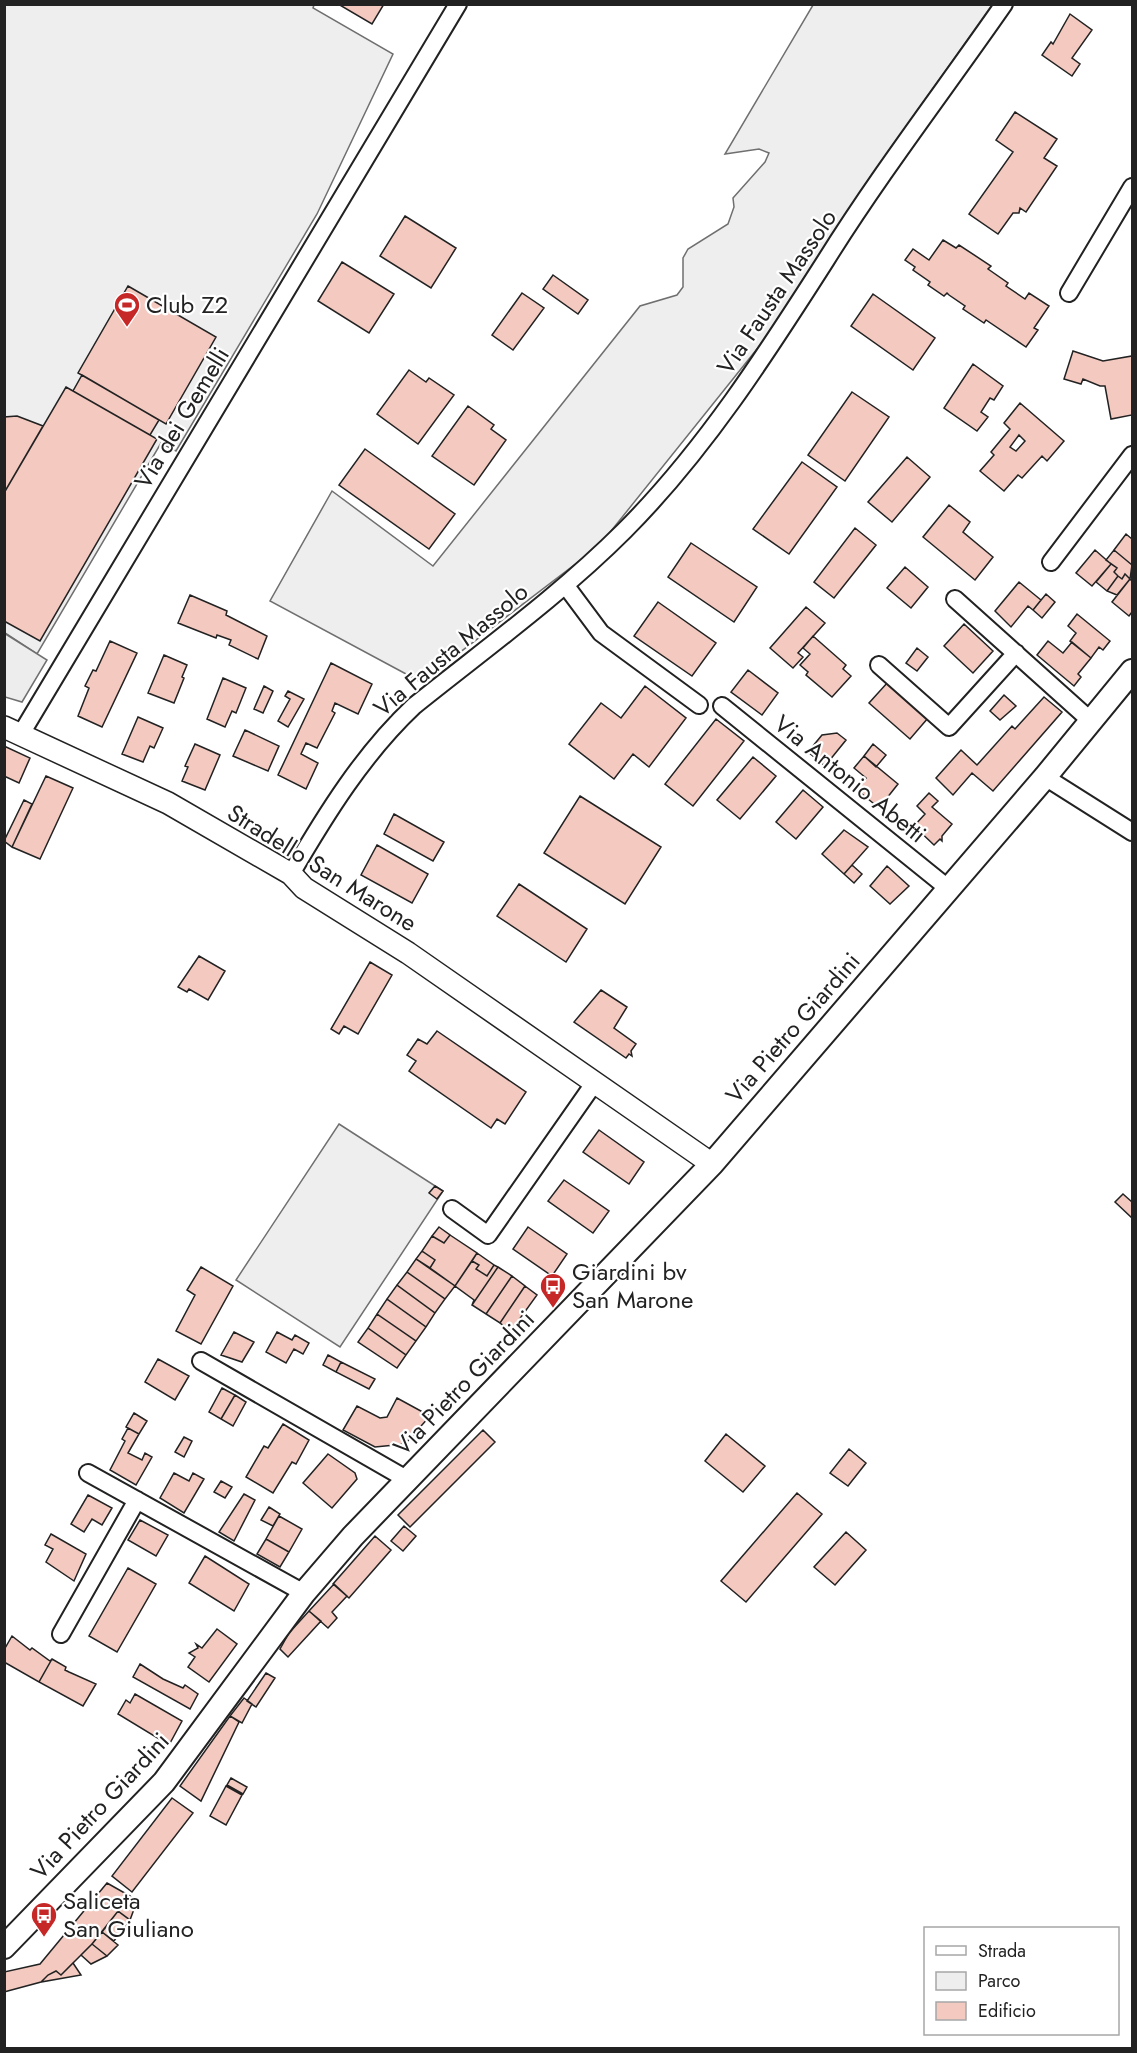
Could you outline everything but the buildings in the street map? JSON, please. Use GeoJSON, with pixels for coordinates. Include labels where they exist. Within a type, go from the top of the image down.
{"type":"FeatureCollection","features":[{"type":"Feature","properties":{"kind":"main road","name":"Via Pietro Giardini"},"geometry":{"type":"LineString","coordinates":[[4,1947],[164,1782],[304,1593],[408,1480],[712,1164],[1045,777],[1132,671]]}},
{"type":"Feature","properties":{"kind":"street","name":"Via dei Gemelli"},"geometry":{"type":"LineString","coordinates":[[13,730],[458,4]]}},
{"type":"Feature","properties":{"kind":"street","name":"Via Fausta Massolo"},"geometry":{"type":"LineString","coordinates":[[291,874],[329,810],[393,725],[566,586],[625,530],[695,451],[788,323],[826,259],[1004,4]]}},
{"type":"Feature","properties":{"kind":"street"},"geometry":{"type":"LineString","coordinates":[[1069,293],[1132,187]]}},
{"type":"Feature","properties":{"kind":"street"},"geometry":{"type":"LineString","coordinates":[[1051,562],[1132,455]]}},
{"type":"Feature","properties":{"kind":"street","name":"Via Fausta Massolo"},"geometry":{"type":"LineString","coordinates":[[566,586],[607,638],[699,705]]}},
{"type":"Feature","properties":{"kind":"street"},"geometry":{"type":"LineString","coordinates":[[955,599],[1091,721]]}},
{"type":"Feature","properties":{"kind":"street"},"geometry":{"type":"LineString","coordinates":[[879,665],[949,727],[1016,653]]}},
{"type":"Feature","properties":{"kind":"street","name":"Via Antonio Abetti"},"geometry":{"type":"LineString","coordinates":[[722,706],[949,889]]}},
{"type":"Feature","properties":{"kind":"street","name":"Stradello San Marone"},"geometry":{"type":"LineString","coordinates":[[13,730],[168,804],[291,874],[304,888],[408,953],[712,1164]]}},
{"type":"Feature","properties":{"kind":"street"},"geometry":{"type":"LineString","coordinates":[[1045,777],[1132,832]]}},
{"type":"Feature","properties":{"kind":"street"},"geometry":{"type":"LineString","coordinates":[[452,1209],[488,1235],[595,1082]]}},
{"type":"Feature","properties":{"kind":"street"},"geometry":{"type":"LineString","coordinates":[[201,1361],[408,1480]]}},
{"type":"Feature","properties":{"kind":"street"},"geometry":{"type":"LineString","coordinates":[[88,1473],[304,1593]]}},
{"type":"Feature","properties":{"kind":"street"},"geometry":{"type":"LineString","coordinates":[[61,1634],[137,1500]]}},
{"type":"Feature","properties":{"kind":"green space","name":"Club Z2"},"geometry":{"type":"Polygon","coordinates":[[[4,5],[314,5],[313,8],[393,54],[317,214],[176,451],[161,443],[37,654],[5,633],[4,5]]]}},
{"type":"Feature","properties":{"kind":"green space"},"geometry":{"type":"Polygon","coordinates":[[[813,5],[992,5],[871,176],[765,339],[599,546],[421,682],[270,601],[332,491],[433,566],[640,306],[677,295],[683,287],[683,258],[688,249],[728,224],[734,207],[733,198],[765,162],[769,153],[759,149],[725,154],[813,5]]]}},
{"type":"Feature","properties":{"kind":"green space"},"geometry":{"type":"Polygon","coordinates":[[[339,1124],[443,1191],[340,1347],[236,1280],[339,1124]]]}},
{"type":"Feature","properties":{"kind":"shaded area"},"geometry":{"type":"Polygon","coordinates":[[[4,633],[47,660],[22,702],[5,697],[4,633]]]}},
{"type":"Feature","properties":{"kind":"place","name":"Club Z2"},"geometry":{"type":"Point","coordinates":[127,328]}},
{"type":"Feature","properties":{"kind":"place","name":"Giardini bv San Marone"},"geometry":{"type":"Point","coordinates":[553,1309]}},
{"type":"Feature","properties":{"kind":"place","name":"Saliceta San Giuliano"},"geometry":{"type":"Point","coordinates":[44,1938]}}]}
